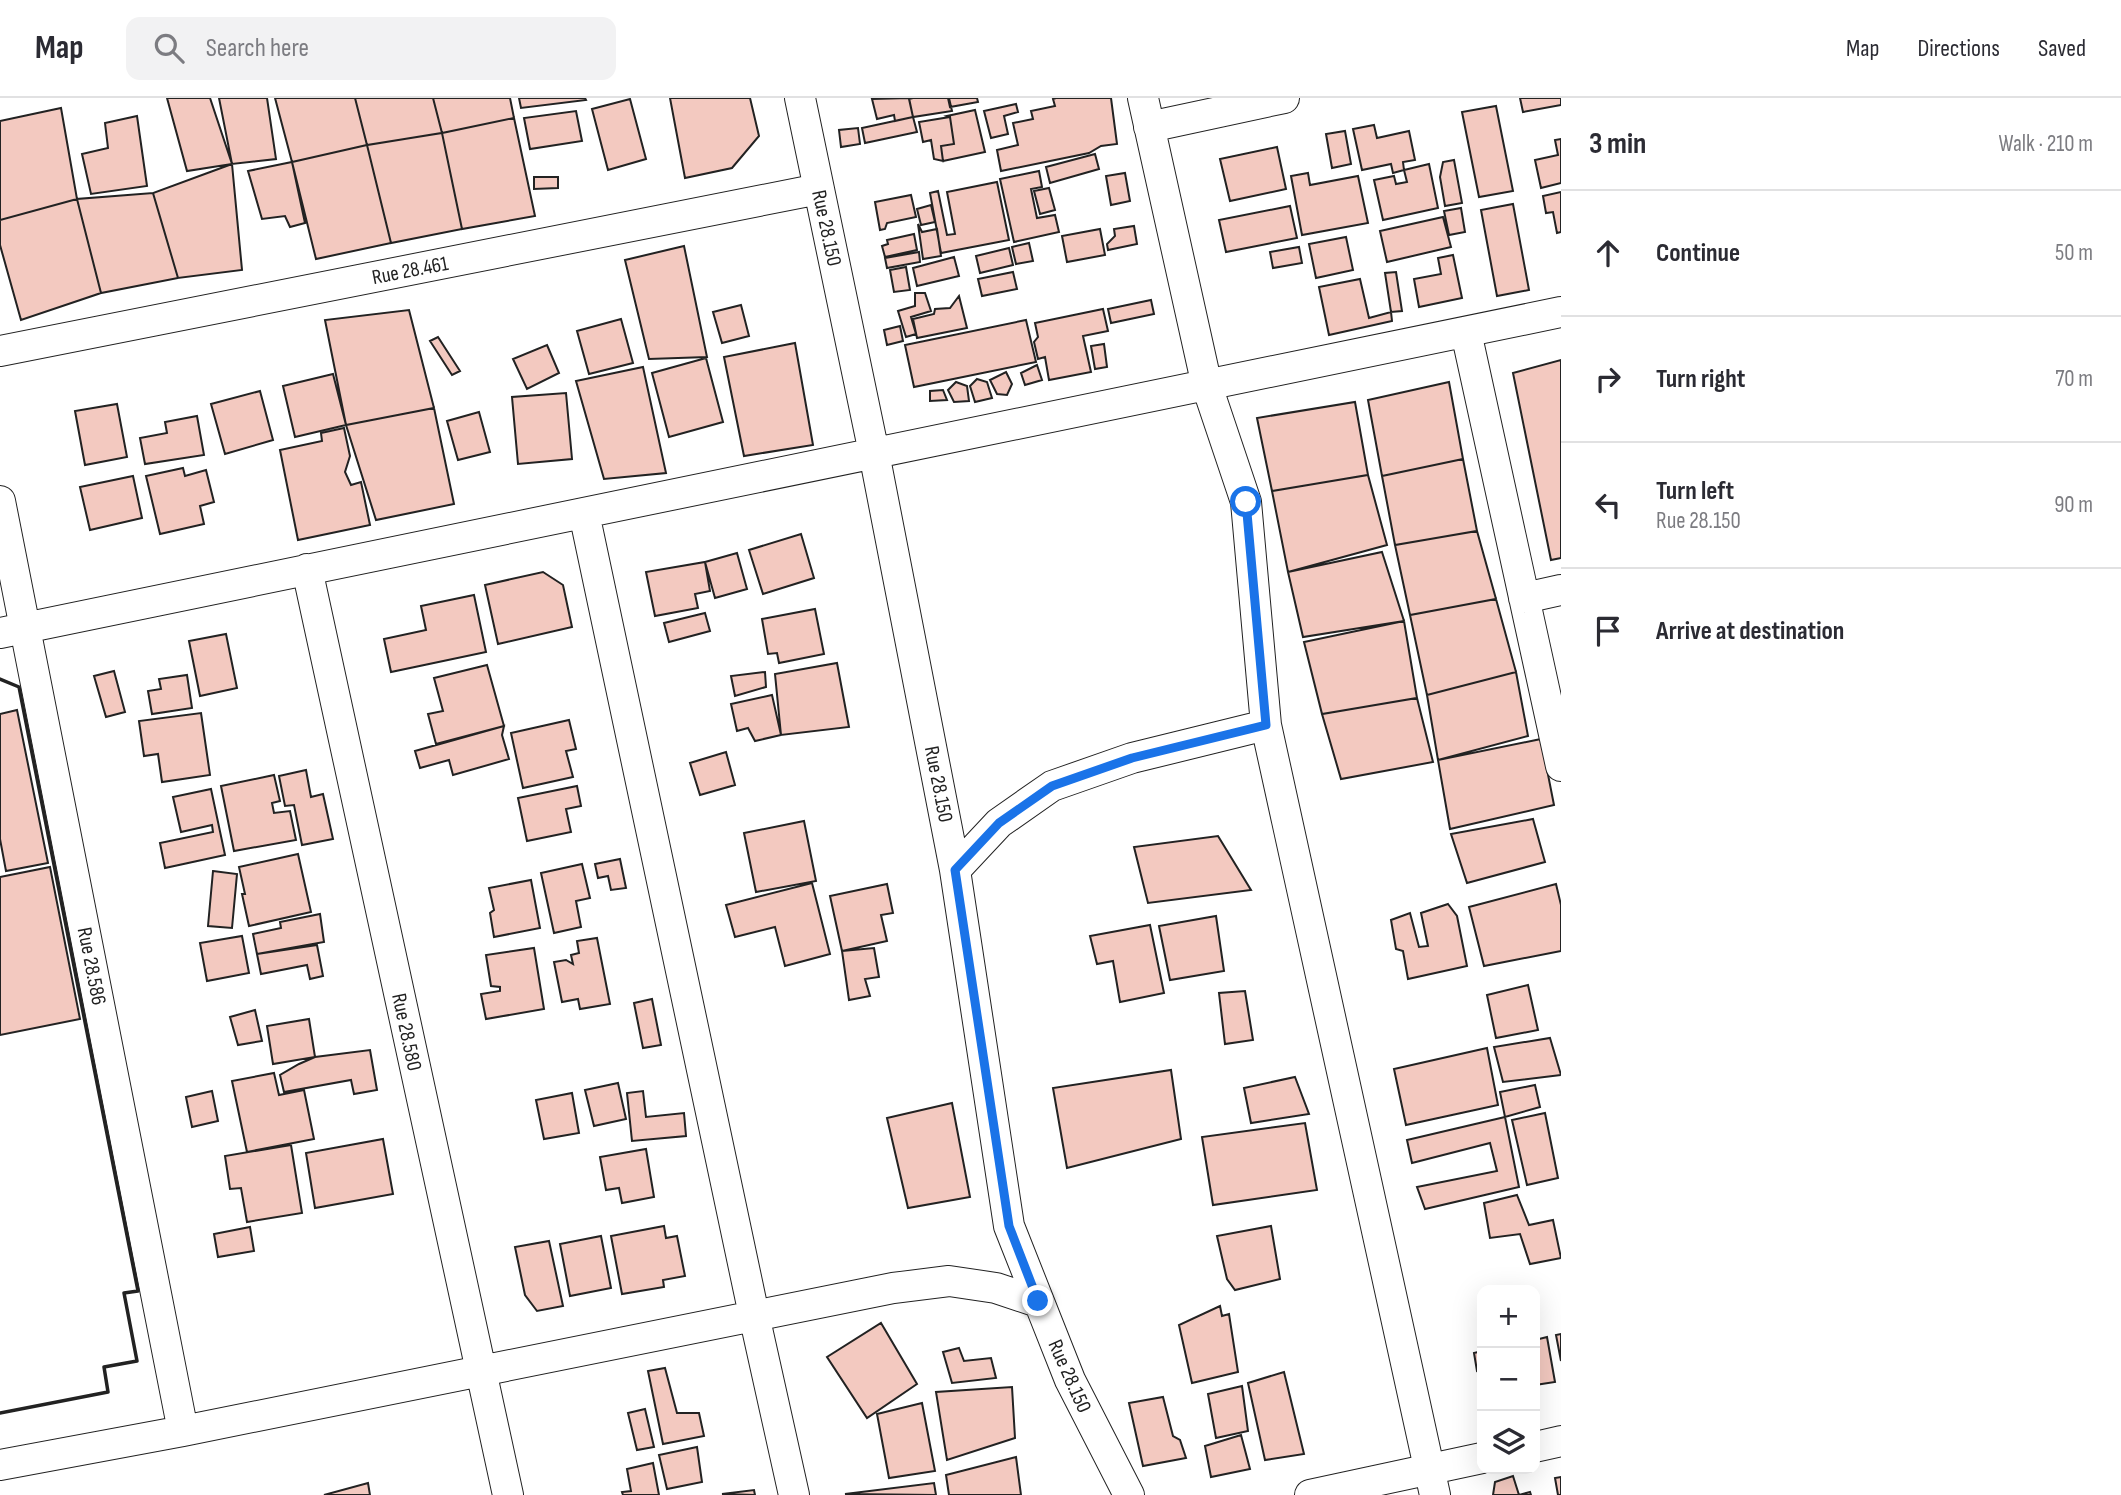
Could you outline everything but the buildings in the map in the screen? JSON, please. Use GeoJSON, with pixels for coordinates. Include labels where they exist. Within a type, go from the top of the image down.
{"type":"FeatureCollection","features":[{"type":"Feature","properties":{"kind":"street","name":"Rue 28.150"},"geometry":{"type":"LineString","coordinates":[[800,98],[874,453],[955,870],[1009,1226],[1070,1380],[1129,1495]]}},
{"type":"Feature","properties":{"kind":"street"},"geometry":{"type":"LineString","coordinates":[[1143,98],[1207,386],[1246,502],[1266,725],[1433,1482]]}},
{"type":"Feature","properties":{"kind":"street"},"geometry":{"type":"LineString","coordinates":[[1149,127],[1284,98]]}},
{"type":"Feature","properties":{"kind":"street","name":"Rue 28.461"},"geometry":{"type":"LineString","coordinates":[[0,351],[819,189]]}},
{"type":"Feature","properties":{"kind":"street"},"geometry":{"type":"LineString","coordinates":[[13,630],[1561,312]]}},
{"type":"Feature","properties":{"kind":"street"},"geometry":{"type":"LineString","coordinates":[[1466,332],[1561,766]]}},
{"type":"Feature","properties":{"kind":"street","name":"Rue 28.586"},"geometry":{"type":"LineString","coordinates":[[0,501],[13,630],[183,1431]]}},
{"type":"Feature","properties":{"kind":"street"},"geometry":{"type":"LineString","coordinates":[[584,513],[794,1495]]}},
{"type":"Feature","properties":{"kind":"street","name":"Rue 28.580"},"geometry":{"type":"LineString","coordinates":[[307,569],[508,1495]]}},
{"type":"Feature","properties":{"kind":"street"},"geometry":{"type":"LineString","coordinates":[[1524,598],[1561,590]]}},
{"type":"Feature","properties":{"kind":"street"},"geometry":{"type":"LineString","coordinates":[[955,870],[999,823],[1052,786],[1132,758],[1266,725]]}},
{"type":"Feature","properties":{"kind":"street"},"geometry":{"type":"LineString","coordinates":[[0,1465],[183,1431],[893,1288],[949,1281],[996,1288],[1038,1301]]}},
{"type":"Feature","properties":{"kind":"street"},"geometry":{"type":"LineString","coordinates":[[1540,1446],[1561,1441]]}},
{"type":"Feature","properties":{"kind":"street"},"geometry":{"type":"LineString","coordinates":[[1310,1495],[1433,1482],[1477,1460]]}},
{"type":"Feature","properties":{"kind":"wall"},"geometry":{"type":"LineString","coordinates":[[0,679],[19,687],[138,1291],[124,1293],[137,1361],[104,1367],[108,1392],[0,1413]]}},
{"type":"Feature","properties":{"kind":"route"},"geometry":{"type":"LineString","coordinates":[[1038,1301],[1009,1226],[955,870],[999,823],[1052,786],[1132,758],[1266,725],[1246,502]]}}]}
